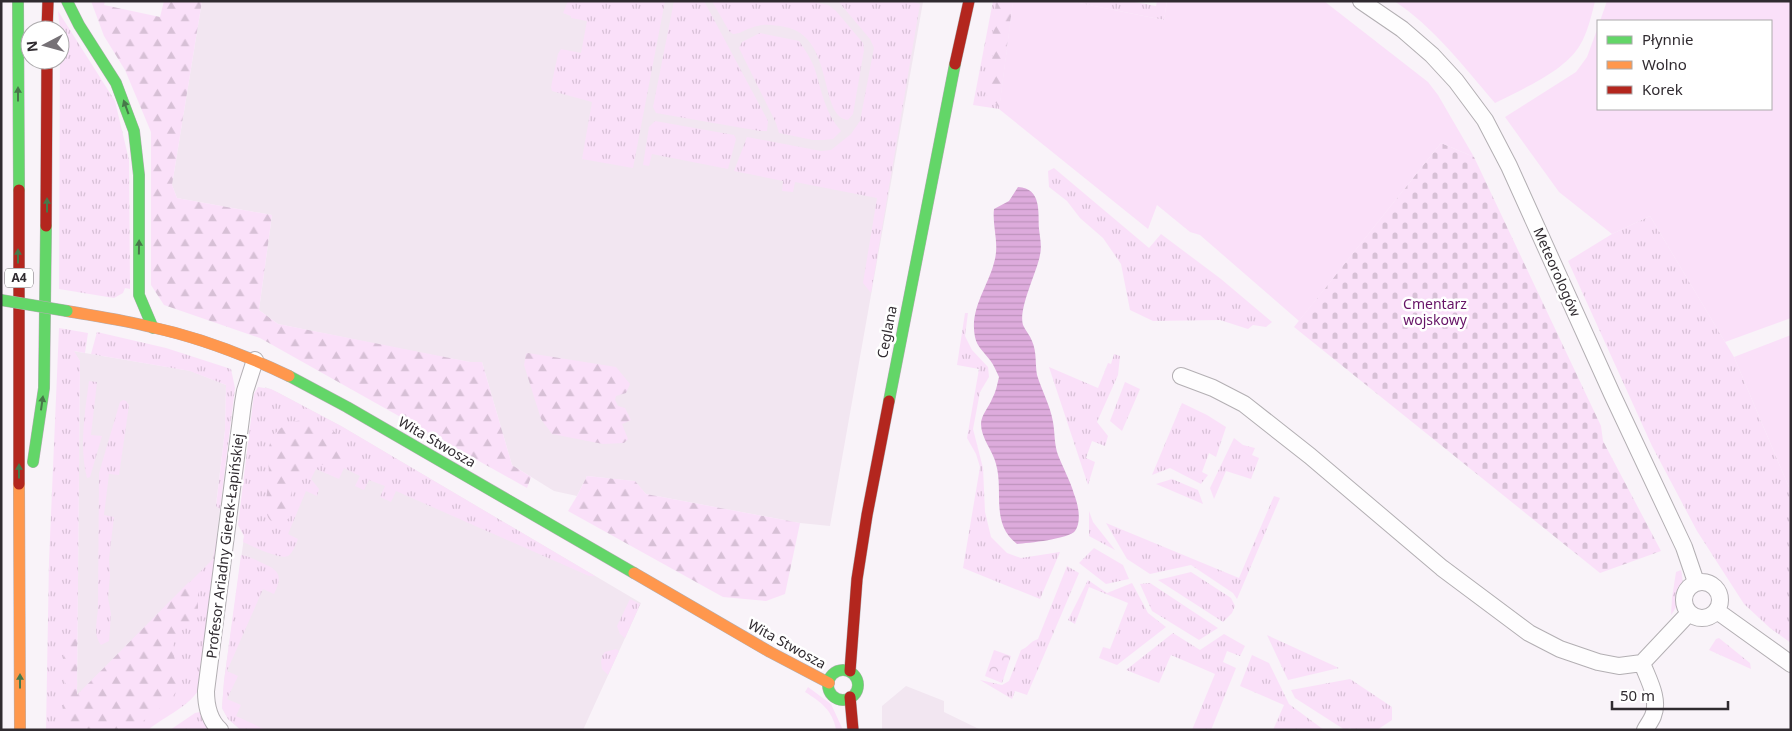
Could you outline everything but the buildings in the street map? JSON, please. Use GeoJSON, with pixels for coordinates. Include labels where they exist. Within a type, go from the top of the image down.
{"type":"FeatureCollection","features":[{"type":"Feature","properties":{"kind":"main road","name":"A4"},"geometry":{"type":"LineString","coordinates":[[18,1],[20,730]]}},
{"type":"Feature","properties":{"kind":"main road"},"geometry":{"type":"LineString","coordinates":[[48,1],[48,20]]}},
{"type":"Feature","properties":{"kind":"main road"},"geometry":{"type":"LineString","coordinates":[[67,1],[79,25],[116,83],[134,131],[138,154],[139,184],[132,301],[114,320]]}},
{"type":"Feature","properties":{"kind":"main road","name":"Ceglana"},"geometry":{"type":"LineString","coordinates":[[850,672],[857,579],[867,516],[950,86],[969,1]]}},
{"type":"Feature","properties":{"kind":"main road"},"geometry":{"type":"LineString","coordinates":[[20,555],[44,388],[47,70]]}},
{"type":"Feature","properties":{"kind":"main road","name":"Wita Stwosza"},"geometry":{"type":"LineString","coordinates":[[1,300],[67,311],[184,335],[255,360],[291,376],[770,652],[829,683]]}},
{"type":"Feature","properties":{"kind":"main road"},"geometry":{"type":"LineString","coordinates":[[132,301],[153,328]]}},
{"type":"Feature","properties":{"kind":"main road"},"geometry":{"type":"LineString","coordinates":[[845,670],[850,672],[858,683],[856,692],[844,699],[836,697],[830,690],[829,683],[832,676],[835,672],[845,670]]}},
{"type":"Feature","properties":{"kind":"main road"},"geometry":{"type":"LineString","coordinates":[[850,697],[853,730]]}},
{"type":"Feature","properties":{"kind":"street","name":"Meteorologów"},"geometry":{"type":"LineString","coordinates":[[1361,1],[1402,29],[1432,56],[1461,87],[1484,120],[1509,166],[1612,394],[1684,547],[1696,582]]}},
{"type":"Feature","properties":{"kind":"street","name":"Profesor Ariadny Gierek-Łapińskiej"},"geometry":{"type":"LineString","coordinates":[[220,730],[210,716],[206,691],[243,403],[255,360]]}},
{"type":"Feature","properties":{"kind":"street"},"geometry":{"type":"LineString","coordinates":[[1181,376],[1213,388],[1244,404],[1310,456],[1442,568],[1529,633],[1560,649],[1598,662],[1619,666],[1642,663],[1689,613]]}},
{"type":"Feature","properties":{"kind":"street"},"geometry":{"type":"LineString","coordinates":[[1696,582],[1710,583],[1719,592],[1720,605],[1717,611],[1713,615],[1704,618],[1698,618],[1689,613],[1684,604],[1685,593],[1696,582]]}},
{"type":"Feature","properties":{"kind":"street"},"geometry":{"type":"LineString","coordinates":[[1717,611],[1791,664]]}},
{"type":"Feature","properties":{"kind":"street"},"geometry":{"type":"LineString","coordinates":[[1642,663],[1654,694],[1656,705],[1653,716],[1645,730]]}},
{"type":"Feature","properties":{"kind":"shaded area"},"geometry":{"type":"Polygon","coordinates":[[[202,1],[923,2],[830,526],[800,523],[646,494],[634,481],[587,476],[577,496],[554,491],[512,465],[482,362],[470,362],[421,353],[278,324],[259,310],[272,215],[177,198],[172,185],[202,1]]]}},
{"type":"Feature","properties":{"kind":"shaded area"},"geometry":{"type":"Polygon","coordinates":[[[1018,187],[1026,188],[1035,197],[1037,202],[1041,245],[1041,252],[1023,310],[1023,325],[1034,345],[1037,375],[1052,416],[1057,451],[1071,484],[1078,507],[1079,518],[1075,531],[1071,534],[1048,540],[1017,544],[1003,527],[999,507],[996,464],[985,439],[981,424],[982,417],[991,402],[999,377],[991,362],[977,344],[974,326],[977,307],[995,259],[994,209],[1009,201],[1018,187]]]}},
{"type":"Feature","properties":{"kind":"shaded area"},"geometry":{"type":"Polygon","coordinates":[[[73,351],[191,371],[226,385],[225,430],[216,505],[220,509],[214,559],[77,696],[80,361],[73,351]]]}},
{"type":"Feature","properties":{"kind":"shaded area"},"geometry":{"type":"Polygon","coordinates":[[[265,387],[341,426],[641,603],[583,730],[241,730],[228,719],[222,708],[224,681],[265,387]]]}},
{"type":"Feature","properties":{"kind":"shaded area"},"geometry":{"type":"Polygon","coordinates":[[[906,686],[944,701],[944,712],[981,730],[882,730],[882,706],[906,686]]]}},
{"type":"Feature","properties":{"kind":"green space"},"geometry":{"type":"Polygon","coordinates":[[[91,1],[105,1],[104,5],[160,17],[164,1],[202,1],[172,185],[177,198],[272,215],[259,310],[278,324],[470,362],[482,362],[512,465],[531,477],[527,488],[260,338],[164,305],[151,285],[151,132],[125,70],[104,36],[91,1]]]}},
{"type":"Feature","properties":{"kind":"green space"},"geometry":{"type":"Polygon","coordinates":[[[568,1],[665,1],[633,168],[582,159],[592,102],[552,91],[551,87],[558,54],[561,49],[581,53],[587,21],[571,18],[571,16],[563,13],[568,1]]]}},
{"type":"Feature","properties":{"kind":"green space"},"geometry":{"type":"Polygon","coordinates":[[[674,1],[704,1],[768,121],[767,131],[656,113],[653,107],[674,1]]]}},
{"type":"Feature","properties":{"kind":"green space"},"geometry":{"type":"Polygon","coordinates":[[[712,1],[810,1],[828,5],[836,11],[863,43],[864,50],[853,114],[848,120],[839,116],[833,105],[819,60],[812,45],[801,33],[785,27],[759,25],[733,34],[729,31],[712,1]]]}},
{"type":"Feature","properties":{"kind":"green space"},"geometry":{"type":"Polygon","coordinates":[[[838,1],[911,1],[920,4],[871,293],[863,283],[877,198],[795,182],[793,192],[782,191],[783,181],[734,171],[747,137],[821,151],[831,150],[851,134],[860,121],[874,48],[870,39],[838,1]]]}},
{"type":"Feature","properties":{"kind":"green space"},"geometry":{"type":"Polygon","coordinates":[[[993,1],[1013,1],[999,109],[973,105],[993,1]]]}},
{"type":"Feature","properties":{"kind":"green space"},"geometry":{"type":"Polygon","coordinates":[[[997,1],[1013,1],[999,109],[996,103],[987,96],[984,83],[992,65],[993,17],[997,1]]]}},
{"type":"Feature","properties":{"kind":"green space"},"geometry":{"type":"Polygon","coordinates":[[[1013,1],[1069,1],[1164,20],[1167,1],[1324,1],[1428,82],[1438,95],[1474,157],[1441,143],[1299,321],[1200,235],[1190,232],[1157,205],[1148,229],[999,109],[1013,1]]]}},
{"type":"Feature","properties":{"kind":"green space"},"geometry":{"type":"Polygon","coordinates":[[[1069,1],[1129,1],[1156,6],[1157,1],[1167,1],[1164,20],[1069,1]]]}},
{"type":"Feature","properties":{"kind":"green space"},"geometry":{"type":"Polygon","coordinates":[[[1394,1],[1595,1],[1585,35],[1573,55],[1542,79],[1495,103],[1435,35],[1409,11],[1394,1]]]}},
{"type":"Feature","properties":{"kind":"green space"},"geometry":{"type":"Polygon","coordinates":[[[1607,1],[1791,1],[1791,318],[1725,342],[1650,216],[1612,234],[1559,192],[1505,117],[1576,72],[1587,57],[1597,30],[1597,110],[1772,110],[1772,20],[1600,20],[1607,1]]]}},
{"type":"Feature","properties":{"kind":"green space"},"geometry":{"type":"Polygon","coordinates":[[[58,11],[64,20],[59,20],[58,11]]]}},
{"type":"Feature","properties":{"kind":"green space"},"geometry":{"type":"Polygon","coordinates":[[[70,30],[115,101],[129,160],[130,289],[125,288],[123,293],[114,298],[59,289],[60,70],[70,70],[70,30]]]}},
{"type":"Feature","properties":{"kind":"green space"},"geometry":{"type":"Polygon","coordinates":[[[760,33],[799,41],[813,64],[828,111],[841,131],[833,139],[813,140],[779,133],[776,123],[739,48],[742,42],[760,33]]]}},
{"type":"Feature","properties":{"kind":"green space"},"geometry":{"type":"Polygon","coordinates":[[[655,121],[734,135],[736,139],[728,169],[652,154],[649,166],[643,165],[649,127],[655,121]]]}},
{"type":"Feature","properties":{"kind":"green space","name":"Cmentarz wojskowy"},"geometry":{"type":"Polygon","coordinates":[[[1441,143],[1474,157],[1601,426],[1603,441],[1661,551],[1600,573],[1294,327],[1441,143]]]}},
{"type":"Feature","properties":{"kind":"green space"},"geometry":{"type":"Polygon","coordinates":[[[1054,168],[1149,248],[1161,234],[1221,279],[1272,322],[1266,327],[1253,325],[1248,329],[1220,320],[1153,321],[1130,310],[1121,264],[1103,238],[1080,218],[1067,201],[1049,187],[1048,171],[1054,168]]]}},
{"type":"Feature","properties":{"kind":"green space"},"geometry":{"type":"Polygon","coordinates":[[[1650,216],[1734,357],[1791,492],[1791,643],[1770,628],[1744,604],[1697,531],[1652,446],[1568,261],[1612,234],[1650,216]]]}},
{"type":"Feature","properties":{"kind":"green space"},"geometry":{"type":"Polygon","coordinates":[[[965,313],[968,313],[965,336],[972,350],[988,367],[989,377],[980,392],[973,429],[983,468],[985,512],[991,537],[1007,553],[1021,558],[1060,552],[1040,599],[963,568],[980,467],[976,454],[967,438],[979,369],[957,365],[965,313]]]}},
{"type":"Feature","properties":{"kind":"green space"},"geometry":{"type":"Polygon","coordinates":[[[59,328],[88,333],[85,353],[74,351],[80,361],[77,695],[213,559],[217,534],[219,533],[201,686],[191,700],[148,730],[46,730],[49,561],[59,328]]]}},
{"type":"Feature","properties":{"kind":"green space"},"geometry":{"type":"Polygon","coordinates":[[[97,332],[166,348],[231,369],[235,388],[220,509],[216,506],[225,430],[226,385],[190,371],[91,354],[97,332]]]}},
{"type":"Feature","properties":{"kind":"green space"},"geometry":{"type":"Polygon","coordinates":[[[1791,335],[1791,492],[1734,357],[1791,335]]]}},
{"type":"Feature","properties":{"kind":"green space"},"geometry":{"type":"Polygon","coordinates":[[[526,354],[616,367],[630,384],[626,393],[616,396],[615,400],[618,406],[625,408],[631,420],[622,424],[628,439],[624,443],[603,444],[552,434],[541,419],[524,365],[526,354]]]}},
{"type":"Feature","properties":{"kind":"green space"},"geometry":{"type":"Polygon","coordinates":[[[1114,354],[1120,356],[1118,375],[1097,422],[1108,436],[1105,446],[1092,441],[1086,458],[1095,462],[1088,485],[1049,367],[1098,388],[1108,363],[1111,364],[1114,354]]]}},
{"type":"Feature","properties":{"kind":"green space"},"geometry":{"type":"Polygon","coordinates":[[[89,381],[97,382],[91,435],[102,436],[90,477],[87,478],[83,442],[89,381]]]}},
{"type":"Feature","properties":{"kind":"green space"},"geometry":{"type":"Polygon","coordinates":[[[1125,382],[1140,389],[1122,431],[1110,421],[1125,382]]]}},
{"type":"Feature","properties":{"kind":"green space"},"geometry":{"type":"Polygon","coordinates":[[[258,387],[271,389],[341,426],[595,576],[589,576],[396,491],[391,502],[380,497],[385,486],[369,480],[364,490],[355,486],[360,476],[344,468],[339,479],[316,469],[311,479],[319,489],[317,496],[306,491],[288,534],[298,539],[290,555],[279,556],[243,542],[244,536],[238,525],[254,394],[258,387]]]}},
{"type":"Feature","properties":{"kind":"green space"},"geometry":{"type":"Polygon","coordinates":[[[123,400],[129,405],[119,475],[109,474],[104,515],[114,517],[109,559],[108,598],[111,614],[109,641],[101,645],[97,637],[96,628],[98,609],[99,473],[120,402],[123,400]]]}},
{"type":"Feature","properties":{"kind":"green space"},"geometry":{"type":"Polygon","coordinates":[[[1182,403],[1226,427],[1216,457],[1209,453],[1202,472],[1208,475],[1201,484],[1170,468],[1152,475],[1182,403]]]}},
{"type":"Feature","properties":{"kind":"green space"},"geometry":{"type":"Polygon","coordinates":[[[304,420],[330,428],[340,439],[346,454],[344,459],[305,471],[299,476],[292,490],[289,518],[281,523],[275,523],[270,520],[266,509],[269,446],[279,429],[290,423],[304,420]]]}},
{"type":"Feature","properties":{"kind":"green space"},"geometry":{"type":"Polygon","coordinates":[[[1234,438],[1243,445],[1255,448],[1252,455],[1259,458],[1251,479],[1226,471],[1214,499],[1210,488],[1234,438]]]}},
{"type":"Feature","properties":{"kind":"green space"},"geometry":{"type":"Polygon","coordinates":[[[587,476],[635,481],[646,494],[800,523],[785,594],[766,601],[723,597],[568,511],[587,476]]]}},
{"type":"Feature","properties":{"kind":"green space"},"geometry":{"type":"Polygon","coordinates":[[[1172,479],[1198,490],[1203,504],[1156,484],[1172,479]]]}},
{"type":"Feature","properties":{"kind":"green space"},"geometry":{"type":"Polygon","coordinates":[[[1274,496],[1280,498],[1237,599],[1233,593],[1191,565],[1150,574],[1127,559],[1106,523],[1239,578],[1274,496]]]}},
{"type":"Feature","properties":{"kind":"green space"},"geometry":{"type":"Polygon","coordinates":[[[1089,511],[1093,522],[1115,550],[1089,536],[1089,511]]]}},
{"type":"Feature","properties":{"kind":"green space"},"geometry":{"type":"Polygon","coordinates":[[[1094,548],[1123,565],[1129,579],[1106,584],[1079,563],[1094,548]]]}},
{"type":"Feature","properties":{"kind":"green space"},"geometry":{"type":"Polygon","coordinates":[[[241,555],[275,570],[279,577],[274,594],[263,589],[227,671],[238,676],[227,699],[241,705],[236,716],[266,730],[241,730],[228,719],[222,708],[241,555]]]}},
{"type":"Feature","properties":{"kind":"green space"},"geometry":{"type":"Polygon","coordinates":[[[1067,566],[1079,573],[1027,695],[1015,691],[1012,699],[980,680],[1002,685],[1009,681],[1021,650],[1038,639],[1067,566]]]}},
{"type":"Feature","properties":{"kind":"green space"},"geometry":{"type":"Polygon","coordinates":[[[1681,570],[1681,594],[1671,615],[1676,572],[1681,570]]]}},
{"type":"Feature","properties":{"kind":"green space"},"geometry":{"type":"Polygon","coordinates":[[[1191,572],[1231,598],[1235,606],[1232,613],[1223,622],[1158,580],[1191,572]]]}},
{"type":"Feature","properties":{"kind":"green space"},"geometry":{"type":"Polygon","coordinates":[[[1088,580],[1107,593],[1132,583],[1148,613],[1166,627],[1117,665],[1099,658],[1103,647],[1110,649],[1128,603],[1089,587],[1075,624],[1068,620],[1088,580]]]}},
{"type":"Feature","properties":{"kind":"green space"},"geometry":{"type":"Polygon","coordinates":[[[189,582],[194,584],[198,590],[198,608],[196,617],[177,634],[174,641],[173,651],[180,682],[170,701],[131,730],[63,730],[64,659],[67,647],[71,642],[77,637],[77,695],[189,582]]]}},
{"type":"Feature","properties":{"kind":"green space"},"geometry":{"type":"Polygon","coordinates":[[[1150,583],[1218,628],[1199,640],[1152,611],[1140,584],[1150,583]]]}},
{"type":"Feature","properties":{"kind":"green space"},"geometry":{"type":"Polygon","coordinates":[[[630,599],[640,604],[625,638],[620,634],[617,626],[630,599]]]}},
{"type":"Feature","properties":{"kind":"green space"},"geometry":{"type":"Polygon","coordinates":[[[1173,633],[1200,650],[1224,634],[1245,646],[1240,656],[1227,651],[1223,662],[1236,668],[1211,730],[1192,730],[1215,674],[1171,655],[1159,683],[1126,670],[1173,633]]]}},
{"type":"Feature","properties":{"kind":"green space"},"geometry":{"type":"Polygon","coordinates":[[[1267,635],[1339,668],[1288,680],[1267,635]]]}},
{"type":"Feature","properties":{"kind":"green space"},"geometry":{"type":"Polygon","coordinates":[[[1719,638],[1750,663],[1751,669],[1709,650],[1716,639],[1719,638]]]}},
{"type":"Feature","properties":{"kind":"green space"},"geometry":{"type":"Polygon","coordinates":[[[616,649],[619,651],[608,675],[602,669],[602,656],[605,652],[616,649]]]}},
{"type":"Feature","properties":{"kind":"green space"},"geometry":{"type":"Polygon","coordinates":[[[994,650],[1011,656],[1002,683],[985,676],[994,650]]]}},
{"type":"Feature","properties":{"kind":"green space"},"geometry":{"type":"Polygon","coordinates":[[[1252,655],[1269,663],[1289,704],[1324,730],[1273,730],[1284,705],[1240,686],[1252,655]]]}},
{"type":"Feature","properties":{"kind":"green space"},"geometry":{"type":"Polygon","coordinates":[[[1350,679],[1392,707],[1392,720],[1377,730],[1353,730],[1350,728],[1345,730],[1295,698],[1291,690],[1350,679]]]}},
{"type":"Feature","properties":{"kind":"green space"},"geometry":{"type":"Polygon","coordinates":[[[808,687],[831,704],[843,730],[836,729],[832,717],[825,707],[805,692],[808,687]]]}},
{"type":"Feature","properties":{"kind":"green space"},"geometry":{"type":"Polygon","coordinates":[[[200,712],[209,730],[170,730],[195,713],[200,712]]]}},
{"type":"Feature","properties":{"kind":"traffic: fast"},"geometry":{"type":"LineString","coordinates":[[18,1],[19,190]]}},
{"type":"Feature","properties":{"kind":"traffic: fast"},"geometry":{"type":"LineString","coordinates":[[67,1],[79,25],[116,83],[134,131],[139,175],[139,295],[153,328]]}},
{"type":"Feature","properties":{"kind":"traffic: fast"},"geometry":{"type":"LineString","coordinates":[[889,401],[955,64]]}},
{"type":"Feature","properties":{"kind":"traffic: fast"},"geometry":{"type":"LineString","coordinates":[[33,462],[44,388],[46,226]]}},
{"type":"Feature","properties":{"kind":"traffic: fast"},"geometry":{"type":"LineString","coordinates":[[1,300],[67,311]]}},
{"type":"Feature","properties":{"kind":"traffic: fast"},"geometry":{"type":"LineString","coordinates":[[289,376],[347,407],[634,573]]}},
{"type":"Feature","properties":{"kind":"traffic: fast"},"geometry":{"type":"LineString","coordinates":[[843,670],[853,675],[858,685],[853,695],[843,700],[833,695],[828,685],[833,675],[843,670]]}},
{"type":"Feature","properties":{"kind":"traffic: slow"},"geometry":{"type":"LineString","coordinates":[[67,311],[130,322],[204,341],[289,376]]}},
{"type":"Feature","properties":{"kind":"traffic: slow"},"geometry":{"type":"LineString","coordinates":[[19,484],[20,730]]}},
{"type":"Feature","properties":{"kind":"traffic: slow"},"geometry":{"type":"LineString","coordinates":[[634,573],[770,652],[829,683]]}},
{"type":"Feature","properties":{"kind":"traffic: jam"},"geometry":{"type":"LineString","coordinates":[[47,20],[48,1]]}},
{"type":"Feature","properties":{"kind":"traffic: jam"},"geometry":{"type":"LineString","coordinates":[[955,64],[969,1]]}},
{"type":"Feature","properties":{"kind":"traffic: jam"},"geometry":{"type":"LineString","coordinates":[[46,226],[47,70]]}},
{"type":"Feature","properties":{"kind":"traffic: jam"},"geometry":{"type":"LineString","coordinates":[[19,190],[19,484]]}},
{"type":"Feature","properties":{"kind":"traffic: jam"},"geometry":{"type":"LineString","coordinates":[[850,671],[857,579],[889,401]]}},
{"type":"Feature","properties":{"kind":"traffic: jam"},"geometry":{"type":"LineString","coordinates":[[850,697],[853,730]]}}]}
